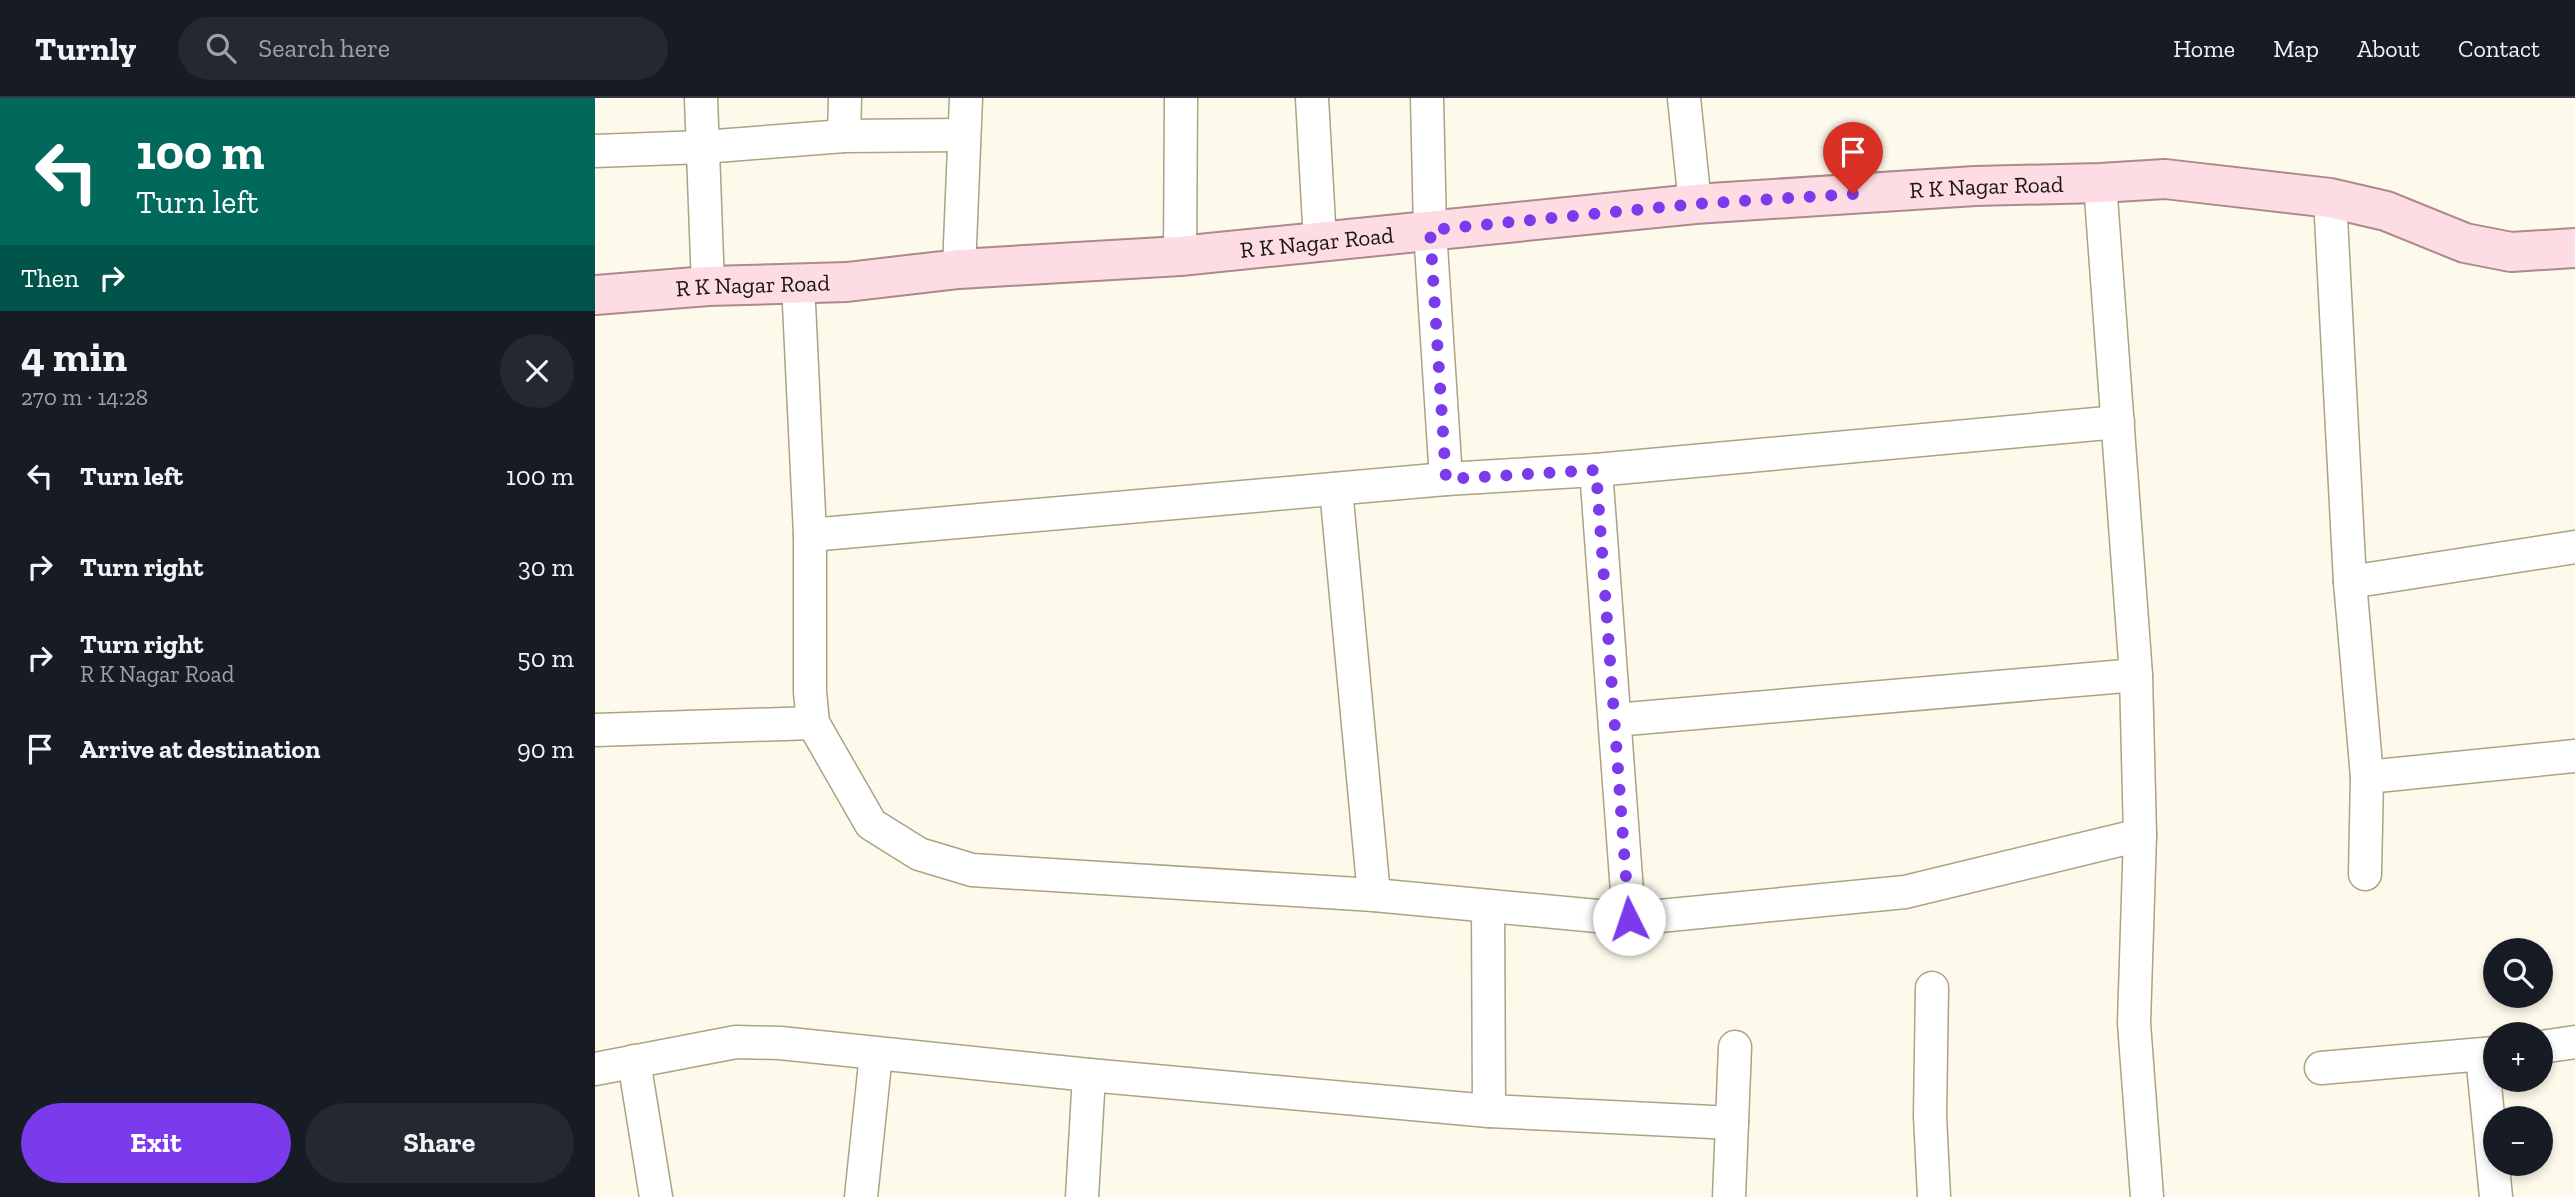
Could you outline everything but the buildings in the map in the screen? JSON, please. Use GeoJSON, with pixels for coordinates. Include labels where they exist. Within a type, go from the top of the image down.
{"type":"FeatureCollection","features":[{"type":"Feature","properties":{"kind":"main road","name":"R K Nagar Road"},"geometry":{"type":"LineString","coordinates":[[595,295],[708,286],[846,282],[959,268],[1180,256],[1695,204],[1975,186],[2165,179],[2330,198],[2386,211],[2465,243],[2511,252],[2575,248]]}},
{"type":"Feature","properties":{"kind":"street"},"geometry":{"type":"LineString","coordinates":[[701,98],[708,286]]}},
{"type":"Feature","properties":{"kind":"street"},"geometry":{"type":"LineString","coordinates":[[844,136],[845,98]]}},
{"type":"Feature","properties":{"kind":"street"},"geometry":{"type":"LineString","coordinates":[[959,268],[966,98]]}},
{"type":"Feature","properties":{"kind":"street"},"geometry":{"type":"LineString","coordinates":[[1180,256],[1181,98]]}},
{"type":"Feature","properties":{"kind":"street"},"geometry":{"type":"LineString","coordinates":[[1312,98],[1320,242]]}},
{"type":"Feature","properties":{"kind":"street"},"geometry":{"type":"LineString","coordinates":[[1427,98],[1430,230],[1446,479]]}},
{"type":"Feature","properties":{"kind":"street"},"geometry":{"type":"LineString","coordinates":[[1684,98],[1695,204]]}},
{"type":"Feature","properties":{"kind":"street"},"geometry":{"type":"LineString","coordinates":[[595,151],[703,147],[844,136],[963,135]]}},
{"type":"Feature","properties":{"kind":"street"},"geometry":{"type":"LineString","coordinates":[[2100,183],[2136,675],[2140,835],[2134,1023],[2147,1197]]}},
{"type":"Feature","properties":{"kind":"street"},"geometry":{"type":"LineString","coordinates":[[2330,198],[2350,582],[2367,777],[2365,874]]}},
{"type":"Feature","properties":{"kind":"street"},"geometry":{"type":"LineString","coordinates":[[798,283],[810,535],[810,692],[813,723],[871,824],[919,853],[972,870],[1374,895],[1629,919],[1905,892],[2140,835]]}},
{"type":"Feature","properties":{"kind":"street"},"geometry":{"type":"LineString","coordinates":[[810,535],[1446,479],[1596,470],[2118,422]]}},
{"type":"Feature","properties":{"kind":"street"},"geometry":{"type":"LineString","coordinates":[[1596,470],[1629,919]]}},
{"type":"Feature","properties":{"kind":"street"},"geometry":{"type":"LineString","coordinates":[[1336,489],[1374,895]]}},
{"type":"Feature","properties":{"kind":"street"},"geometry":{"type":"LineString","coordinates":[[2350,582],[2575,547]]}},
{"type":"Feature","properties":{"kind":"street"},"geometry":{"type":"LineString","coordinates":[[1615,720],[2136,675]]}},
{"type":"Feature","properties":{"kind":"street"},"geometry":{"type":"LineString","coordinates":[[595,730],[813,723]]}},
{"type":"Feature","properties":{"kind":"street"},"geometry":{"type":"LineString","coordinates":[[2367,777],[2575,756]]}},
{"type":"Feature","properties":{"kind":"street"},"geometry":{"type":"LineString","coordinates":[[1488,906],[1489,1111]]}},
{"type":"Feature","properties":{"kind":"street"},"geometry":{"type":"LineString","coordinates":[[1932,988],[1930,1116],[1934,1197]]}},
{"type":"Feature","properties":{"kind":"street"},"geometry":{"type":"LineString","coordinates":[[595,1069],[736,1042],[780,1043],[1089,1075],[1489,1111],[1732,1123]]}},
{"type":"Feature","properties":{"kind":"street"},"geometry":{"type":"LineString","coordinates":[[2553,1045],[2575,1042]]}},
{"type":"Feature","properties":{"kind":"street"},"geometry":{"type":"LineString","coordinates":[[1729,1197],[1735,1047]]}},
{"type":"Feature","properties":{"kind":"street"},"geometry":{"type":"LineString","coordinates":[[861,1197],[876,1054]]}},
{"type":"Feature","properties":{"kind":"street"},"geometry":{"type":"LineString","coordinates":[[2321,1068],[2483,1054]]}},
{"type":"Feature","properties":{"kind":"street"},"geometry":{"type":"LineString","coordinates":[[634,1061],[656,1197]]}},
{"type":"Feature","properties":{"kind":"street"},"geometry":{"type":"LineString","coordinates":[[1082,1197],[1089,1075]]}},
{"type":"Feature","properties":{"kind":"street"},"geometry":{"type":"LineString","coordinates":[[2491,1092],[2496,1197]]}},
{"type":"Feature","properties":{"kind":"route"},"geometry":{"type":"LineString","coordinates":[[1629,919],[1596,470],[1446,479],[1430,230],[1695,204],[1853,194]]}}]}
